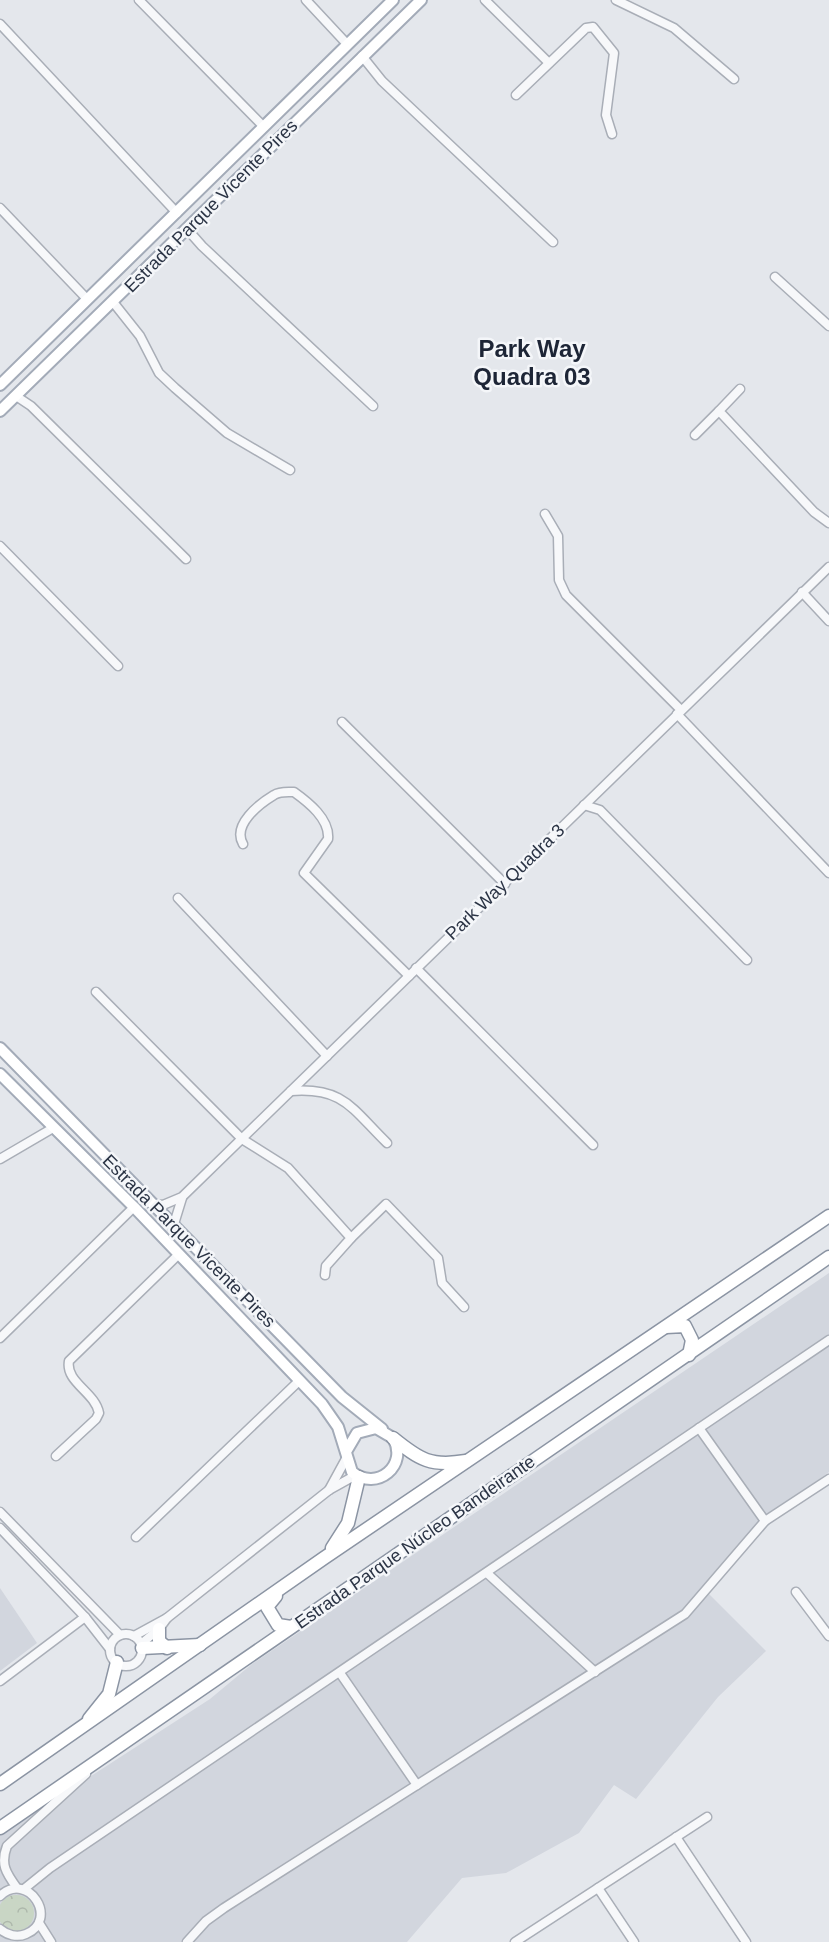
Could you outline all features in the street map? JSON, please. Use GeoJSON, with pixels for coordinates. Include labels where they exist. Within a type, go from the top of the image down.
{"type":"FeatureCollection","features":[{"type":"Feature","properties":{"kind":"highway","name":"Estrada Parque Núcleo Bandeirante"},"geometry":{"type":"LineString","coordinates":[[0,1784],[324,1558],[471,1461],[829,1216]]}},
{"type":"Feature","properties":{"kind":"highway","name":"Estrada Parque Núcleo Bandeirante"},"geometry":{"type":"LineString","coordinates":[[0,1828],[829,1257]]}},
{"type":"Feature","properties":{"kind":"highway"},"geometry":{"type":"LineString","coordinates":[[665,1327],[685,1326],[692,1340],[689,1354]]}},
{"type":"Feature","properties":{"kind":"highway"},"geometry":{"type":"LineString","coordinates":[[393,1438],[428,1462],[449,1464],[471,1461]]}},
{"type":"Feature","properties":{"kind":"highway"},"geometry":{"type":"LineString","coordinates":[[324,1558],[348,1523],[357,1476]]}},
{"type":"Feature","properties":{"kind":"highway"},"geometry":{"type":"LineString","coordinates":[[280,1590],[267,1607],[278,1624],[291,1627]]}},
{"type":"Feature","properties":{"kind":"highway"},"geometry":{"type":"LineString","coordinates":[[159,1629],[159,1641],[167,1648]]}},
{"type":"Feature","properties":{"kind":"highway"},"geometry":{"type":"LineString","coordinates":[[141,1646],[167,1648],[201,1645]]}},
{"type":"Feature","properties":{"kind":"highway"},"geometry":{"type":"LineString","coordinates":[[79,1731],[109,1694],[117,1662]]}},
{"type":"Feature","properties":{"kind":"main road","name":"Estrada Parque Vicente Pires"},"geometry":{"type":"LineString","coordinates":[[1,382],[393,0]]}},
{"type":"Feature","properties":{"kind":"main road","name":"Estrada Parque Vicente Pires"},"geometry":{"type":"LineString","coordinates":[[0,411],[422,0]]}},
{"type":"Feature","properties":{"kind":"main road","name":"Estrada Parque Vicente Pires"},"geometry":{"type":"LineString","coordinates":[[1,1050],[342,1397],[393,1438]]}},
{"type":"Feature","properties":{"kind":"main road","name":"Estrada Parque Vicente Pires"},"geometry":{"type":"LineString","coordinates":[[0,1074],[134,1207],[300,1380],[338,1427],[347,1454],[348,1465],[357,1476]]}},
{"type":"Feature","properties":{"kind":"main road"},"geometry":{"type":"LineString","coordinates":[[347,1454],[352,1438],[363,1430],[382,1430]]}},
{"type":"Feature","properties":{"kind":"main road"},"geometry":{"type":"LineString","coordinates":[[357,1476],[378,1479],[393,1468],[398,1456],[393,1438]]}},
{"type":"Feature","properties":{"kind":"street"},"geometry":{"type":"LineString","coordinates":[[139,0],[264,127]]}},
{"type":"Feature","properties":{"kind":"street"},"geometry":{"type":"LineString","coordinates":[[306,0],[347,44]]}},
{"type":"Feature","properties":{"kind":"street"},"geometry":{"type":"LineString","coordinates":[[485,0],[549,63]]}},
{"type":"Feature","properties":{"kind":"street"},"geometry":{"type":"LineString","coordinates":[[616,0],[674,28],[735,79]]}},
{"type":"Feature","properties":{"kind":"street"},"geometry":{"type":"LineString","coordinates":[[0,24],[177,213]]}},
{"type":"Feature","properties":{"kind":"street"},"geometry":{"type":"LineString","coordinates":[[516,95],[588,27],[593,27],[612,47],[614,53],[606,115],[612,134]]}},
{"type":"Feature","properties":{"kind":"street"},"geometry":{"type":"LineString","coordinates":[[362,56],[382,81],[553,242]]}},
{"type":"Feature","properties":{"kind":"street"},"geometry":{"type":"LineString","coordinates":[[0,208],[87,299]]}},
{"type":"Feature","properties":{"kind":"street"},"geometry":{"type":"LineString","coordinates":[[187,229],[202,246],[373,405]]}},
{"type":"Feature","properties":{"kind":"street"},"geometry":{"type":"LineString","coordinates":[[775,277],[829,326]]}},
{"type":"Feature","properties":{"kind":"street"},"geometry":{"type":"LineString","coordinates":[[113,302],[140,336],[159,373],[227,433],[290,471]]}},
{"type":"Feature","properties":{"kind":"street"},"geometry":{"type":"LineString","coordinates":[[694,435],[740,389]]}},
{"type":"Feature","properties":{"kind":"street"},"geometry":{"type":"LineString","coordinates":[[16,396],[31,406],[186,559]]}},
{"type":"Feature","properties":{"kind":"street"},"geometry":{"type":"LineString","coordinates":[[719,411],[814,512],[829,523]]}},
{"type":"Feature","properties":{"kind":"street"},"geometry":{"type":"LineString","coordinates":[[545,514],[558,536],[560,580],[566,595],[829,873]]}},
{"type":"Feature","properties":{"kind":"street"},"geometry":{"type":"LineString","coordinates":[[0,546],[118,666]]}},
{"type":"Feature","properties":{"kind":"street","name":"Park Way Quadra 3"},"geometry":{"type":"LineString","coordinates":[[152,1204],[163,1205],[182,1197],[829,567]]}},
{"type":"Feature","properties":{"kind":"street"},"geometry":{"type":"LineString","coordinates":[[802,592],[829,621]]}},
{"type":"Feature","properties":{"kind":"street"},"geometry":{"type":"LineString","coordinates":[[342,722],[505,884]]}},
{"type":"Feature","properties":{"kind":"street"},"geometry":{"type":"LineString","coordinates":[[243,844],[240,830],[244,821],[273,795],[294,792],[304,799],[315,809],[328,834],[328,839],[304,873],[409,976]]}},
{"type":"Feature","properties":{"kind":"street"},"geometry":{"type":"LineString","coordinates":[[595,795],[600,810],[747,960]]}},
{"type":"Feature","properties":{"kind":"street"},"geometry":{"type":"LineString","coordinates":[[584,805],[600,810]]}},
{"type":"Feature","properties":{"kind":"street"},"geometry":{"type":"LineString","coordinates":[[178,898],[327,1056]]}},
{"type":"Feature","properties":{"kind":"street"},"geometry":{"type":"LineString","coordinates":[[416,969],[593,1145]]}},
{"type":"Feature","properties":{"kind":"street"},"geometry":{"type":"LineString","coordinates":[[96,992],[242,1139],[288,1168],[351,1238]]}},
{"type":"Feature","properties":{"kind":"street"},"geometry":{"type":"LineString","coordinates":[[291,1091],[319,1090],[338,1096],[387,1143]]}},
{"type":"Feature","properties":{"kind":"street"},"geometry":{"type":"LineString","coordinates":[[0,1159],[53,1128]]}},
{"type":"Feature","properties":{"kind":"street","name":"Park Way Quadra 3"},"geometry":{"type":"LineString","coordinates":[[174,1224],[182,1197]]}},
{"type":"Feature","properties":{"kind":"street"},"geometry":{"type":"LineString","coordinates":[[325,1275],[326,1266],[386,1204],[438,1258],[442,1283],[464,1307]]}},
{"type":"Feature","properties":{"kind":"street"},"geometry":{"type":"LineString","coordinates":[[0,1338],[134,1207]]}},
{"type":"Feature","properties":{"kind":"street"},"geometry":{"type":"LineString","coordinates":[[56,1456],[96,1419],[99,1413],[95,1400],[71,1375],[69,1360],[179,1254]]}},
{"type":"Feature","properties":{"kind":"street"},"geometry":{"type":"LineString","coordinates":[[0,1896],[21,1889],[488,1574],[829,1340]]}},
{"type":"Feature","properties":{"kind":"street"},"geometry":{"type":"LineString","coordinates":[[135,1537],[300,1380]]}},
{"type":"Feature","properties":{"kind":"street"},"geometry":{"type":"LineString","coordinates":[[699,1428],[765,1521]]}},
{"type":"Feature","properties":{"kind":"street"},"geometry":{"type":"LineString","coordinates":[[329,1490],[347,1454]]}},
{"type":"Feature","properties":{"kind":"street"},"geometry":{"type":"LineString","coordinates":[[0,1512],[120,1635],[134,1636],[167,1618],[329,1490],[357,1476]]}},
{"type":"Feature","properties":{"kind":"street"},"geometry":{"type":"LineString","coordinates":[[187,1942],[206,1921],[224,1908],[685,1614],[765,1521],[829,1479]]}},
{"type":"Feature","properties":{"kind":"street"},"geometry":{"type":"LineString","coordinates":[[0,1528],[86,1617],[117,1662],[125,1665],[134,1663],[140,1657],[141,1646],[134,1636]]}},
{"type":"Feature","properties":{"kind":"street"},"geometry":{"type":"LineString","coordinates":[[488,1574],[595,1672]]}},
{"type":"Feature","properties":{"kind":"street"},"geometry":{"type":"LineString","coordinates":[[796,1592],[829,1636]]}},
{"type":"Feature","properties":{"kind":"street"},"geometry":{"type":"LineString","coordinates":[[0,1681],[86,1617]]}},
{"type":"Feature","properties":{"kind":"street"},"geometry":{"type":"LineString","coordinates":[[141,1646],[167,1618]]}},
{"type":"Feature","properties":{"kind":"street"},"geometry":{"type":"LineString","coordinates":[[110,1649],[113,1641],[120,1635]]}},
{"type":"Feature","properties":{"kind":"street"},"geometry":{"type":"LineString","coordinates":[[340,1673],[417,1785]]}},
{"type":"Feature","properties":{"kind":"street"},"geometry":{"type":"LineString","coordinates":[[51,1942],[39,1923],[39,1902],[21,1889],[3,1869],[1,1860],[7,1846],[108,1754]]}},
{"type":"Feature","properties":{"kind":"street"},"geometry":{"type":"LineString","coordinates":[[520,1941],[707,1817]]}},
{"type":"Feature","properties":{"kind":"street"},"geometry":{"type":"LineString","coordinates":[[676,1837],[746,1942]]}},
{"type":"Feature","properties":{"kind":"street"},"geometry":{"type":"LineString","coordinates":[[598,1888],[633,1942]]}},
{"type":"Feature","properties":{"kind":"street"},"geometry":{"type":"LineString","coordinates":[[2,1934],[23,1939],[39,1923]]}},
{"type":"Feature","properties":{"kind":"shaded area"},"geometry":{"type":"Polygon","coordinates":[[[829,1273],[829,1472],[764,1520],[704,1589],[766,1651],[718,1697],[636,1799],[614,1785],[579,1833],[506,1873],[462,1878],[407,1942],[0,1942],[0,1835],[210,1699],[252,1664],[829,1273]]]}},
{"type":"Feature","properties":{"kind":"shaded area"},"geometry":{"type":"Polygon","coordinates":[[[0,1588],[37,1643],[0,1671],[0,1588]]]}},
{"type":"Feature","properties":{"kind":"green space"},"geometry":{"type":"Polygon","coordinates":[[[16,1895],[28,1901],[34,1913],[28,1925],[16,1931],[4,1925],[-2,1913],[4,1901],[16,1895]]]}},
{"type":"Feature","properties":{"kind":"district","name":"Park Way Quadra 03"},"geometry":{"type":"Point","coordinates":[532,362]}}]}
